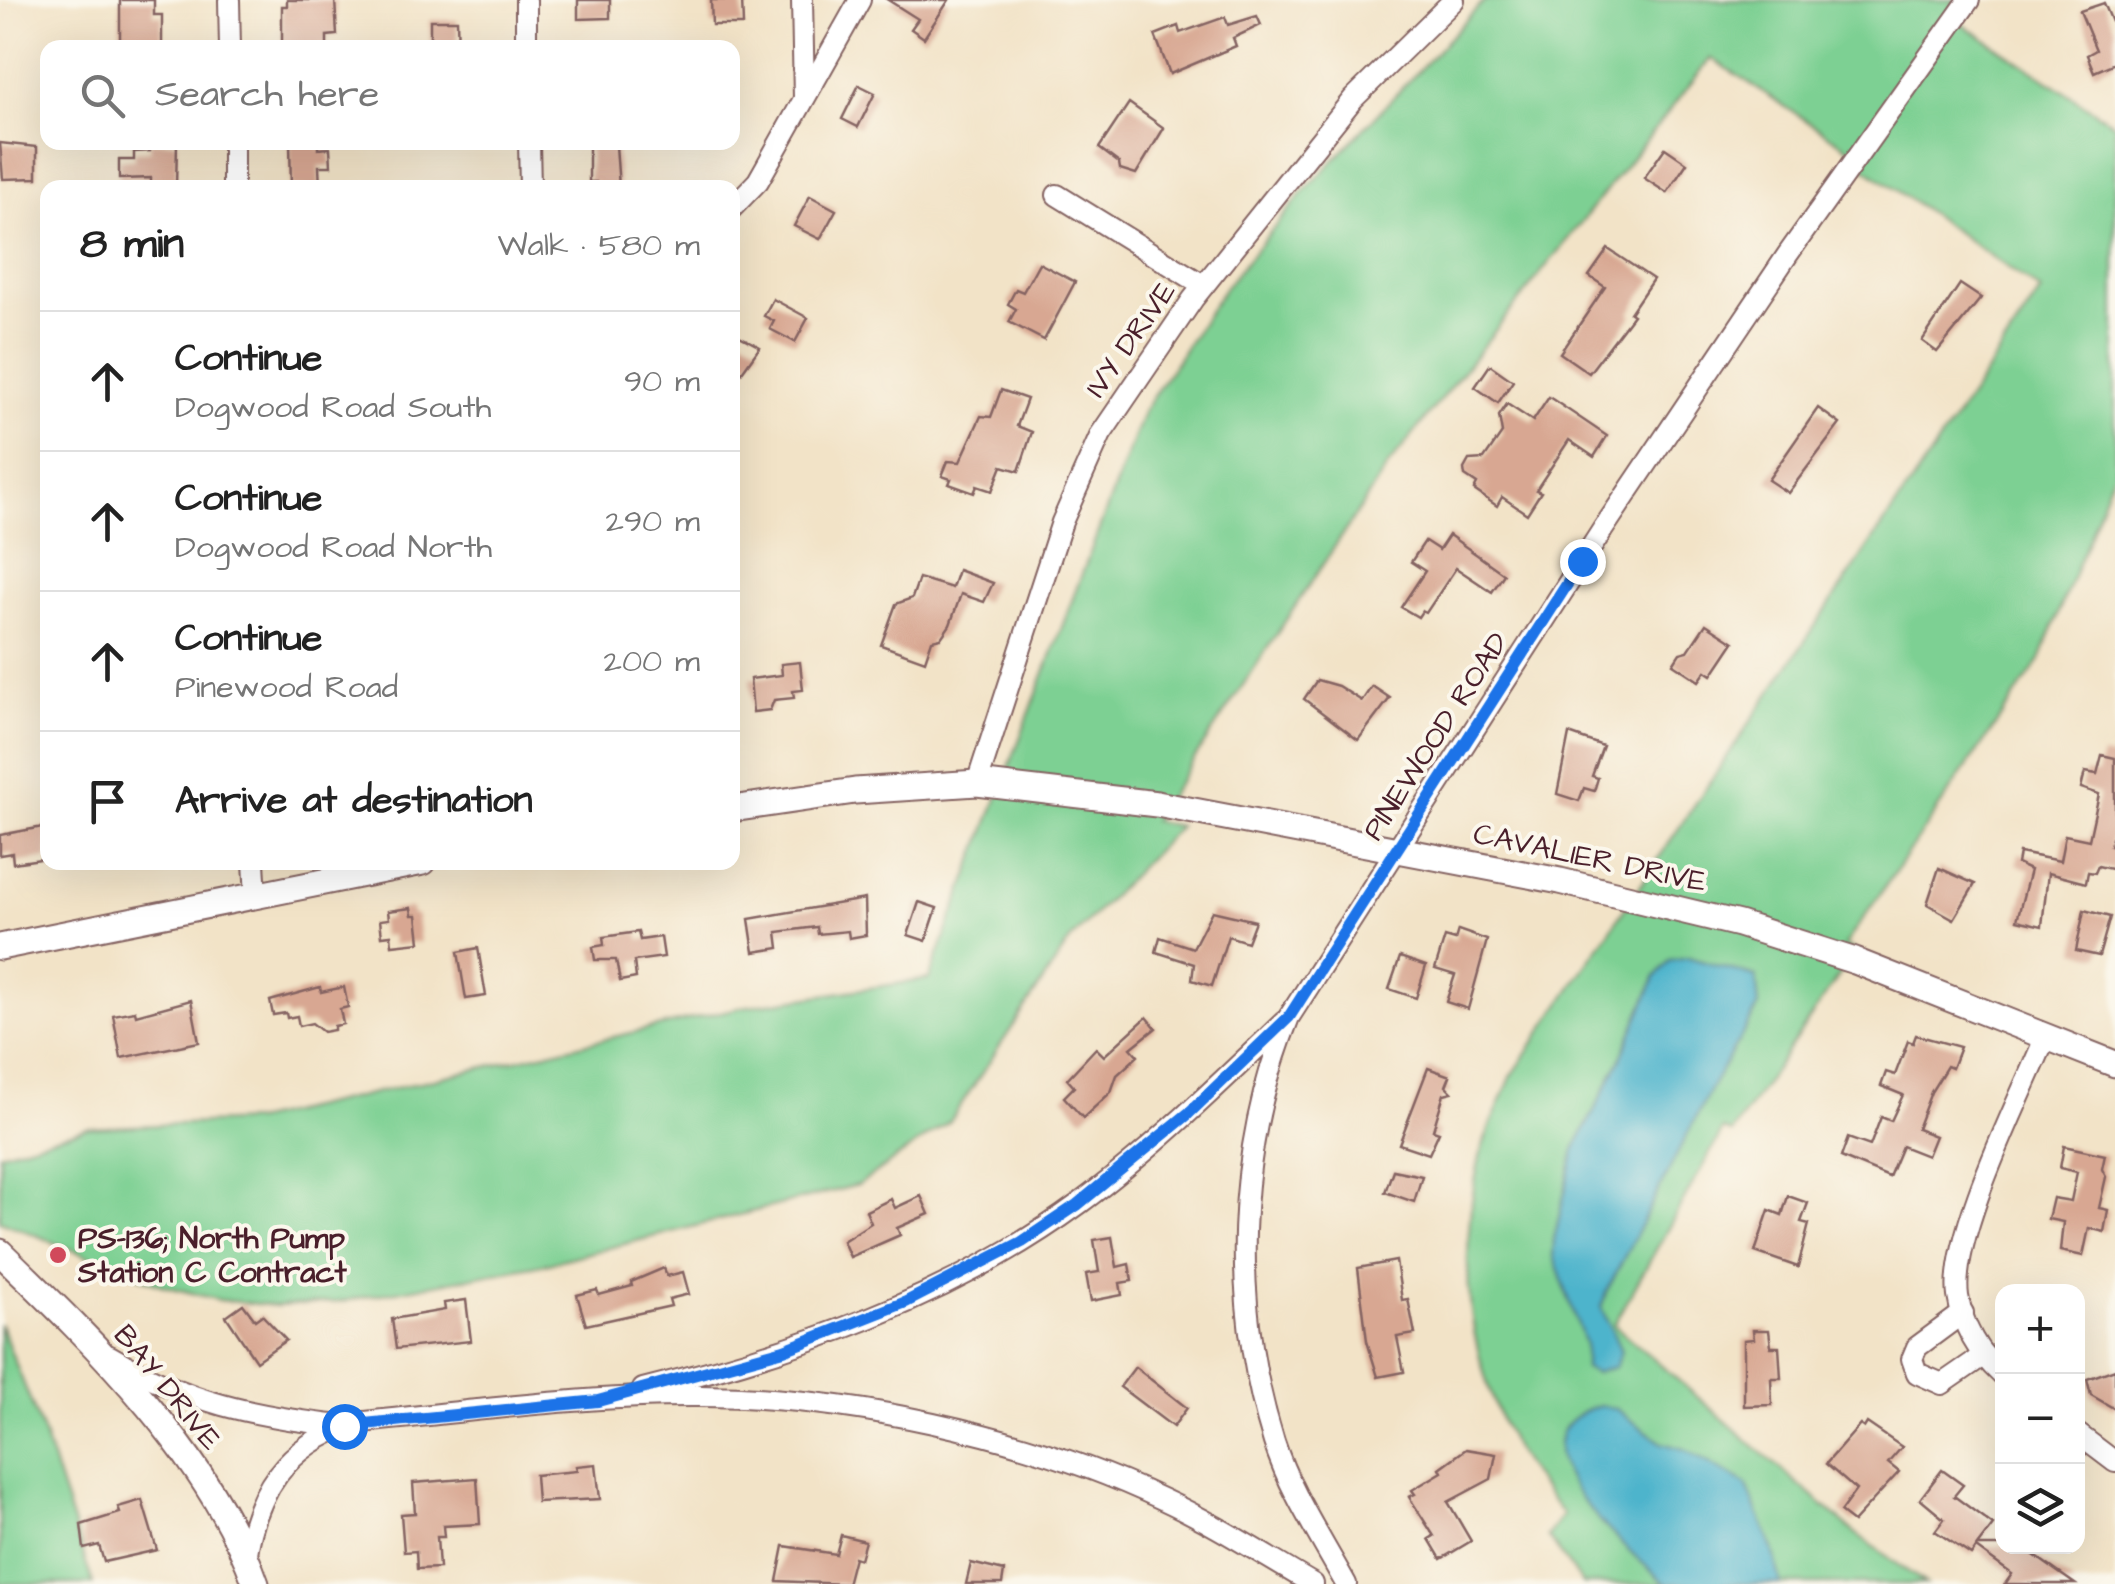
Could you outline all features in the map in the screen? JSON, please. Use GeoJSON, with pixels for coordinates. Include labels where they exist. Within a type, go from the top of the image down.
{"type":"FeatureCollection","features":[{"type":"Feature","properties":{"kind":"street"},"geometry":{"type":"LineString","coordinates":[[229,0],[230,40]]}},
{"type":"Feature","properties":{"kind":"street"},"geometry":{"type":"LineString","coordinates":[[526,0],[526,40]]}},
{"type":"Feature","properties":{"kind":"street"},"geometry":{"type":"LineString","coordinates":[[802,0],[804,100]]}},
{"type":"Feature","properties":{"kind":"street"},"geometry":{"type":"LineString","coordinates":[[740,200],[758,181],[860,0]]}},
{"type":"Feature","properties":{"kind":"street","name":"IVY DRIVE"},"geometry":{"type":"LineString","coordinates":[[977,783],[1080,477],[1127,393],[1204,285],[1353,99],[1454,0]]}},
{"type":"Feature","properties":{"kind":"street","name":"PINEWOOD ROAD"},"geometry":{"type":"LineString","coordinates":[[1346,1584],[1291,1484],[1275,1444],[1249,1317],[1243,1254],[1255,1135],[1270,1064],[1289,1017],[1622,500],[1969,0]]}},
{"type":"Feature","properties":{"kind":"street"},"geometry":{"type":"LineString","coordinates":[[232,150],[233,180]]}},
{"type":"Feature","properties":{"kind":"street"},"geometry":{"type":"LineString","coordinates":[[529,150],[530,180]]}},
{"type":"Feature","properties":{"kind":"street"},"geometry":{"type":"LineString","coordinates":[[1056,194],[1204,285]]}},
{"type":"Feature","properties":{"kind":"street","name":"CAVALIER DRIVE"},"geometry":{"type":"LineString","coordinates":[[740,808],[855,792],[977,783],[1157,804],[1560,882],[1739,924],[1855,961],[2115,1064]]}},
{"type":"Feature","properties":{"kind":"street"},"geometry":{"type":"LineString","coordinates":[[254,870],[256,898]]}},
{"type":"Feature","properties":{"kind":"street"},"geometry":{"type":"LineString","coordinates":[[0,947],[386,870]]}},
{"type":"Feature","properties":{"kind":"street"},"geometry":{"type":"LineString","coordinates":[[598,1401],[784,1350],[906,1302],[976,1268],[1063,1214],[1130,1165],[1289,1017]]}},
{"type":"Feature","properties":{"kind":"street"},"geometry":{"type":"LineString","coordinates":[[1995,1367],[1984,1356],[1962,1313],[1958,1273],[1962,1251],[2046,1036]]}},
{"type":"Feature","properties":{"kind":"street","name":"BAY DRIVE"},"geometry":{"type":"LineString","coordinates":[[0,1252],[100,1350],[194,1469],[246,1559],[256,1584]]}},
{"type":"Feature","properties":{"kind":"street"},"geometry":{"type":"LineString","coordinates":[[1962,1313],[1917,1347],[1912,1360],[1917,1372],[1942,1384],[1984,1356]]}},
{"type":"Feature","properties":{"kind":"street"},"geometry":{"type":"LineString","coordinates":[[100,1350],[147,1378],[217,1406],[344,1426],[598,1401],[692,1396],[772,1399],[891,1416],[1032,1452],[1159,1498],[1313,1584]]}},
{"type":"Feature","properties":{"kind":"street"},"geometry":{"type":"LineString","coordinates":[[246,1559],[256,1509],[274,1475],[309,1442],[344,1426]]}},
{"type":"Feature","properties":{"kind":"street"},"geometry":{"type":"LineString","coordinates":[[2085,1439],[2115,1462]]}},
{"type":"Feature","properties":{"kind":"green space"},"geometry":{"type":"Polygon","coordinates":[[[1485,0],[1956,0],[1949,15],[2115,125],[2115,469],[2040,660],[1845,945],[1855,950],[1840,974],[1732,1133],[1723,1130],[1614,1325],[1854,1532],[1925,1584],[1583,1584],[1547,1536],[1563,1515],[1519,1456],[1498,1412],[1485,1377],[1470,1305],[1473,1194],[1483,1146],[1511,1077],[2041,291],[1849,157],[1853,151],[1711,58],[1388,466],[1153,821],[1179,826],[1071,939],[950,1121],[858,1185],[549,1263],[337,1302],[277,1306],[219,1300],[161,1285],[0,1221],[0,1153],[87,1128],[254,1121],[742,1007],[929,979],[1144,410],[1225,287],[1302,194],[1485,0]]]}},
{"type":"Feature","properties":{"kind":"green space"},"geometry":{"type":"Polygon","coordinates":[[[0,1324],[44,1435],[93,1584],[0,1584],[0,1324]]]}},
{"type":"Feature","properties":{"kind":"water"},"geometry":{"type":"Polygon","coordinates":[[[1688,957],[1756,977],[1759,1006],[1713,1084],[1606,1293],[1601,1307],[1621,1351],[1615,1367],[1595,1373],[1585,1368],[1585,1344],[1553,1255],[1554,1239],[1575,1148],[1621,1058],[1655,978],[1670,960],[1688,957]]]}},
{"type":"Feature","properties":{"kind":"water"},"geometry":{"type":"Polygon","coordinates":[[[1600,1406],[1615,1408],[1662,1443],[1684,1449],[1746,1484],[1773,1549],[1781,1584],[1666,1584],[1625,1546],[1578,1494],[1563,1467],[1559,1442],[1570,1421],[1600,1406]]]}},
{"type":"Feature","properties":{"kind":"building"},"geometry":{"type":"Polygon","coordinates":[[[120,0],[154,0],[154,15],[162,15],[162,40],[120,40],[120,0]]]}},
{"type":"Feature","properties":{"kind":"building"},"geometry":{"type":"Polygon","coordinates":[[[287,0],[335,0],[337,35],[327,36],[327,40],[282,40],[282,6],[287,6],[287,0]]]}},
{"type":"Feature","properties":{"kind":"building"},"geometry":{"type":"Polygon","coordinates":[[[578,0],[610,0],[610,18],[578,19],[578,0]]]}},
{"type":"Feature","properties":{"kind":"building"},"geometry":{"type":"Polygon","coordinates":[[[711,0],[742,0],[743,25],[712,25],[711,0]]]}},
{"type":"Feature","properties":{"kind":"building"},"geometry":{"type":"Polygon","coordinates":[[[888,0],[949,0],[924,38],[911,29],[918,19],[888,0]]]}},
{"type":"Feature","properties":{"kind":"building"},"geometry":{"type":"Polygon","coordinates":[[[2104,3],[2115,29],[2115,63],[2094,72],[2087,55],[2096,50],[2080,11],[2104,3]]]}},
{"type":"Feature","properties":{"kind":"building"},"geometry":{"type":"Polygon","coordinates":[[[1257,16],[1261,25],[1233,38],[1236,46],[1170,74],[1155,35],[1178,26],[1180,33],[1225,17],[1228,25],[1257,16]]]}},
{"type":"Feature","properties":{"kind":"building"},"geometry":{"type":"Polygon","coordinates":[[[430,20],[457,20],[458,40],[430,40],[430,20]]]}},
{"type":"Feature","properties":{"kind":"building"},"geometry":{"type":"Polygon","coordinates":[[[859,85],[875,93],[858,127],[842,119],[859,85]]]}},
{"type":"Feature","properties":{"kind":"building"},"geometry":{"type":"Polygon","coordinates":[[[1129,103],[1164,128],[1136,174],[1120,169],[1119,163],[1099,148],[1129,103]]]}},
{"type":"Feature","properties":{"kind":"building"},"geometry":{"type":"Polygon","coordinates":[[[0,143],[37,147],[37,178],[3,179],[0,143]]]}},
{"type":"Feature","properties":{"kind":"building"},"geometry":{"type":"Polygon","coordinates":[[[1665,148],[1687,163],[1667,193],[1644,178],[1665,148]]]}},
{"type":"Feature","properties":{"kind":"building"},"geometry":{"type":"Polygon","coordinates":[[[177,150],[176,180],[119,179],[119,160],[134,160],[134,152],[177,150]]]}},
{"type":"Feature","properties":{"kind":"building"},"geometry":{"type":"Polygon","coordinates":[[[290,150],[330,150],[331,166],[319,166],[320,180],[291,180],[290,150]]]}},
{"type":"Feature","properties":{"kind":"building"},"geometry":{"type":"Polygon","coordinates":[[[589,150],[616,150],[618,180],[589,180],[589,150]]]}},
{"type":"Feature","properties":{"kind":"building"},"geometry":{"type":"Polygon","coordinates":[[[810,196],[836,210],[820,239],[794,226],[810,196]]]}},
{"type":"Feature","properties":{"kind":"building"},"geometry":{"type":"Polygon","coordinates":[[[1608,249],[1653,279],[1630,313],[1633,315],[1589,373],[1560,353],[1605,287],[1589,276],[1608,249]]]}},
{"type":"Feature","properties":{"kind":"building"},"geometry":{"type":"Polygon","coordinates":[[[1039,263],[1075,282],[1044,340],[1009,322],[1016,309],[1008,304],[1016,289],[1023,292],[1039,263]]]}},
{"type":"Feature","properties":{"kind":"building"},"geometry":{"type":"Polygon","coordinates":[[[1960,284],[1981,298],[1937,352],[1922,341],[1960,284]]]}},
{"type":"Feature","properties":{"kind":"building"},"geometry":{"type":"Polygon","coordinates":[[[773,299],[808,318],[795,342],[770,329],[774,321],[764,316],[773,299]]]}},
{"type":"Feature","properties":{"kind":"building"},"geometry":{"type":"Polygon","coordinates":[[[740,336],[760,347],[740,375],[740,336]]]}},
{"type":"Feature","properties":{"kind":"building"},"geometry":{"type":"Polygon","coordinates":[[[1490,365],[1513,381],[1498,403],[1475,387],[1490,365]]]}},
{"type":"Feature","properties":{"kind":"building"},"geometry":{"type":"Polygon","coordinates":[[[1001,390],[1027,399],[1017,426],[1032,432],[1019,471],[1002,466],[992,491],[977,486],[974,493],[949,484],[951,479],[942,476],[948,461],[960,462],[981,416],[991,417],[1001,390]]]}},
{"type":"Feature","properties":{"kind":"building"},"geometry":{"type":"Polygon","coordinates":[[[1549,397],[1607,436],[1594,457],[1569,440],[1536,490],[1541,492],[1527,514],[1502,497],[1497,506],[1474,490],[1477,484],[1465,476],[1464,469],[1469,460],[1484,459],[1502,433],[1499,416],[1507,404],[1533,421],[1549,397]]]}},
{"type":"Feature","properties":{"kind":"building"},"geometry":{"type":"Polygon","coordinates":[[[1818,408],[1840,424],[1788,493],[1768,480],[1818,408]]]}},
{"type":"Feature","properties":{"kind":"building"},"geometry":{"type":"Polygon","coordinates":[[[1449,535],[1504,574],[1492,592],[1456,568],[1426,613],[1422,611],[1418,617],[1401,607],[1425,571],[1411,562],[1425,541],[1439,550],[1449,535]]]}},
{"type":"Feature","properties":{"kind":"building"},"geometry":{"type":"Polygon","coordinates":[[[958,570],[993,583],[984,602],[961,594],[950,625],[941,638],[932,640],[925,661],[881,645],[896,604],[912,598],[919,578],[952,588],[958,570]]]}},
{"type":"Feature","properties":{"kind":"building"},"geometry":{"type":"Polygon","coordinates":[[[1706,624],[1734,642],[1712,675],[1706,671],[1699,681],[1673,664],[1680,653],[1688,651],[1706,624]]]}},
{"type":"Feature","properties":{"kind":"building"},"geometry":{"type":"Polygon","coordinates":[[[800,662],[803,690],[793,691],[794,698],[774,700],[770,710],[753,712],[750,679],[782,675],[781,664],[800,662]]]}},
{"type":"Feature","properties":{"kind":"building"},"geometry":{"type":"Polygon","coordinates":[[[1317,680],[1338,686],[1362,701],[1372,686],[1390,698],[1358,740],[1304,699],[1317,680]]]}},
{"type":"Feature","properties":{"kind":"building"},"geometry":{"type":"Polygon","coordinates":[[[1569,734],[1603,746],[1592,776],[1598,778],[1594,791],[1584,788],[1579,801],[1557,794],[1569,734]]]}},
{"type":"Feature","properties":{"kind":"building"},"geometry":{"type":"Polygon","coordinates":[[[2102,755],[2115,758],[2115,826],[2110,846],[2115,847],[2115,870],[2098,866],[2095,873],[2088,872],[2086,883],[2048,873],[2042,926],[2017,920],[2030,870],[2017,864],[2019,853],[2060,861],[2065,835],[2089,840],[2099,794],[2081,788],[2085,772],[2097,774],[2102,755]]]}},
{"type":"Feature","properties":{"kind":"building"},"geometry":{"type":"Polygon","coordinates":[[[40,828],[40,859],[13,863],[12,853],[0,855],[0,835],[40,828]]]}},
{"type":"Feature","properties":{"kind":"building"},"geometry":{"type":"Polygon","coordinates":[[[1939,868],[1975,884],[1954,919],[1927,904],[1939,868]]]}},
{"type":"Feature","properties":{"kind":"building"},"geometry":{"type":"Polygon","coordinates":[[[865,899],[866,935],[849,938],[848,931],[818,934],[817,927],[777,932],[779,948],[754,952],[749,919],[865,899]]]}},
{"type":"Feature","properties":{"kind":"building"},"geometry":{"type":"Polygon","coordinates":[[[919,902],[937,908],[926,941],[908,935],[919,902]]]}},
{"type":"Feature","properties":{"kind":"building"},"geometry":{"type":"Polygon","coordinates":[[[411,908],[412,915],[417,915],[420,942],[392,945],[391,935],[382,936],[380,920],[389,919],[388,911],[411,908]]]}},
{"type":"Feature","properties":{"kind":"building"},"geometry":{"type":"Polygon","coordinates":[[[2084,910],[2110,917],[2099,956],[2076,951],[2084,910]]]}},
{"type":"Feature","properties":{"kind":"building"},"geometry":{"type":"Polygon","coordinates":[[[1212,911],[1255,921],[1247,942],[1228,936],[1212,986],[1192,980],[1194,964],[1156,952],[1160,937],[1193,948],[1212,911]]]}},
{"type":"Feature","properties":{"kind":"building"},"geometry":{"type":"Polygon","coordinates":[[[1458,930],[1487,940],[1468,1009],[1446,1002],[1455,975],[1435,969],[1445,937],[1455,940],[1458,930]]]}},
{"type":"Feature","properties":{"kind":"building"},"geometry":{"type":"Polygon","coordinates":[[[638,932],[640,940],[661,937],[664,957],[634,961],[636,978],[620,981],[616,960],[595,960],[593,947],[604,945],[603,937],[638,932]]]}},
{"type":"Feature","properties":{"kind":"building"},"geometry":{"type":"Polygon","coordinates":[[[478,948],[486,996],[466,999],[458,952],[478,948]]]}},
{"type":"Feature","properties":{"kind":"building"},"geometry":{"type":"Polygon","coordinates":[[[1400,957],[1426,966],[1416,998],[1389,989],[1400,957]]]}},
{"type":"Feature","properties":{"kind":"building"},"geometry":{"type":"Polygon","coordinates":[[[320,987],[321,992],[344,987],[348,1007],[340,1009],[343,1024],[334,1026],[334,1030],[323,1032],[312,1023],[299,1026],[297,1016],[287,1018],[286,1013],[273,1015],[270,1001],[320,987]]]}},
{"type":"Feature","properties":{"kind":"building"},"geometry":{"type":"Polygon","coordinates":[[[191,1000],[199,1042],[121,1058],[113,1015],[135,1011],[136,1015],[191,1000]]]}},
{"type":"Feature","properties":{"kind":"building"},"geometry":{"type":"Polygon","coordinates":[[[1147,1017],[1156,1028],[1131,1048],[1138,1056],[1117,1075],[1111,1092],[1083,1118],[1064,1097],[1074,1087],[1067,1079],[1096,1048],[1104,1056],[1147,1017]]]}},
{"type":"Feature","properties":{"kind":"building"},"geometry":{"type":"Polygon","coordinates":[[[1916,1035],[1960,1047],[1952,1068],[1947,1066],[1931,1092],[1917,1129],[1935,1136],[1927,1156],[1902,1146],[1889,1177],[1841,1157],[1848,1138],[1870,1146],[1881,1117],[1891,1121],[1903,1095],[1881,1086],[1886,1072],[1895,1075],[1908,1041],[1913,1043],[1916,1035]]]}},
{"type":"Feature","properties":{"kind":"building"},"geometry":{"type":"Polygon","coordinates":[[[1428,1068],[1450,1076],[1446,1086],[1452,1092],[1444,1094],[1433,1130],[1439,1132],[1429,1154],[1399,1144],[1428,1068]]]}},
{"type":"Feature","properties":{"kind":"building"},"geometry":{"type":"Polygon","coordinates":[[[2064,1146],[2105,1155],[2102,1169],[2106,1177],[2099,1208],[2108,1210],[2104,1232],[2089,1228],[2083,1256],[2060,1251],[2063,1222],[2048,1219],[2053,1198],[2071,1201],[2077,1172],[2060,1168],[2064,1146]]]}},
{"type":"Feature","properties":{"kind":"building"},"geometry":{"type":"Polygon","coordinates":[[[1393,1170],[1422,1176],[1414,1202],[1385,1192],[1393,1170]]]}},
{"type":"Feature","properties":{"kind":"building"},"geometry":{"type":"Polygon","coordinates":[[[921,1196],[929,1214],[897,1228],[900,1235],[850,1257],[843,1241],[871,1223],[866,1211],[891,1199],[895,1208],[921,1196]]]}},
{"type":"Feature","properties":{"kind":"building"},"geometry":{"type":"Polygon","coordinates":[[[1788,1196],[1808,1203],[1801,1222],[1809,1224],[1798,1267],[1755,1252],[1769,1210],[1782,1215],[1788,1196]]]}},
{"type":"Feature","properties":{"kind":"building"},"geometry":{"type":"Polygon","coordinates":[[[1112,1237],[1117,1267],[1129,1264],[1132,1281],[1120,1283],[1122,1295],[1091,1301],[1086,1274],[1099,1272],[1094,1240],[1112,1237]]]}},
{"type":"Feature","properties":{"kind":"building"},"geometry":{"type":"Polygon","coordinates":[[[1396,1261],[1402,1300],[1408,1299],[1415,1334],[1397,1337],[1404,1372],[1378,1377],[1367,1341],[1358,1268],[1396,1261]]]}},
{"type":"Feature","properties":{"kind":"building"},"geometry":{"type":"Polygon","coordinates":[[[664,1268],[667,1276],[683,1272],[689,1294],[669,1299],[671,1306],[586,1325],[577,1295],[597,1290],[599,1295],[632,1286],[631,1282],[664,1268]]]}},
{"type":"Feature","properties":{"kind":"building"},"geometry":{"type":"Polygon","coordinates":[[[466,1300],[471,1341],[396,1349],[392,1319],[445,1310],[444,1303],[466,1300]]]}},
{"type":"Feature","properties":{"kind":"building"},"geometry":{"type":"Polygon","coordinates":[[[243,1304],[255,1320],[262,1315],[286,1340],[256,1361],[226,1316],[243,1304]]]}},
{"type":"Feature","properties":{"kind":"building"},"geometry":{"type":"Polygon","coordinates":[[[1753,1330],[1769,1330],[1771,1347],[1779,1347],[1781,1378],[1771,1378],[1772,1405],[1744,1406],[1744,1340],[1754,1339],[1753,1330]]]}},
{"type":"Feature","properties":{"kind":"building"},"geometry":{"type":"Polygon","coordinates":[[[1135,1367],[1187,1408],[1173,1427],[1120,1387],[1135,1367]]]}},
{"type":"Feature","properties":{"kind":"building"},"geometry":{"type":"Polygon","coordinates":[[[2115,1369],[2115,1409],[2091,1395],[2087,1379],[2115,1369]]]}},
{"type":"Feature","properties":{"kind":"building"},"geometry":{"type":"Polygon","coordinates":[[[1867,1423],[1902,1447],[1888,1463],[1899,1472],[1853,1522],[1840,1512],[1856,1490],[1826,1464],[1860,1425],[1864,1428],[1867,1423]]]}},
{"type":"Feature","properties":{"kind":"building"},"geometry":{"type":"Polygon","coordinates":[[[1466,1449],[1496,1454],[1491,1479],[1448,1502],[1471,1541],[1441,1559],[1429,1539],[1434,1536],[1409,1497],[1415,1494],[1412,1490],[1442,1472],[1440,1468],[1466,1449]]]}},
{"type":"Feature","properties":{"kind":"building"},"geometry":{"type":"Polygon","coordinates":[[[596,1464],[600,1499],[537,1502],[535,1475],[577,1471],[576,1466],[596,1464]]]}},
{"type":"Feature","properties":{"kind":"building"},"geometry":{"type":"Polygon","coordinates":[[[1942,1470],[1963,1485],[1954,1496],[1993,1525],[1977,1546],[1995,1546],[1995,1554],[2032,1554],[2075,1584],[2005,1584],[2012,1574],[1976,1548],[1971,1555],[1935,1531],[1944,1519],[1920,1499],[1942,1470]]]}},
{"type":"Feature","properties":{"kind":"building"},"geometry":{"type":"Polygon","coordinates":[[[477,1478],[480,1524],[443,1526],[444,1537],[437,1537],[439,1568],[417,1569],[416,1551],[404,1552],[401,1514],[415,1513],[413,1483],[477,1478]]]}},
{"type":"Feature","properties":{"kind":"building"},"geometry":{"type":"Polygon","coordinates":[[[142,1500],[157,1550],[104,1562],[99,1545],[84,1549],[81,1525],[120,1513],[118,1507],[142,1500]]]}},
{"type":"Feature","properties":{"kind":"building"},"geometry":{"type":"Polygon","coordinates":[[[841,1535],[865,1541],[860,1559],[854,1557],[847,1584],[777,1581],[784,1546],[836,1554],[841,1535]]]}},
{"type":"Feature","properties":{"kind":"building"},"geometry":{"type":"Polygon","coordinates":[[[971,1563],[1004,1571],[1002,1584],[966,1584],[971,1563]]]}},
{"type":"Feature","properties":{"kind":"place","name":"PS-136; North Pump Station C Contract"},"geometry":{"type":"Point","coordinates":[58,1255]}},
{"type":"Feature","properties":{"kind":"route"},"geometry":{"type":"LineString","coordinates":[[344,1426],[598,1401],[784,1350],[906,1302],[976,1268],[1077,1205],[1188,1114],[1289,1017],[1582,561]]}}]}
